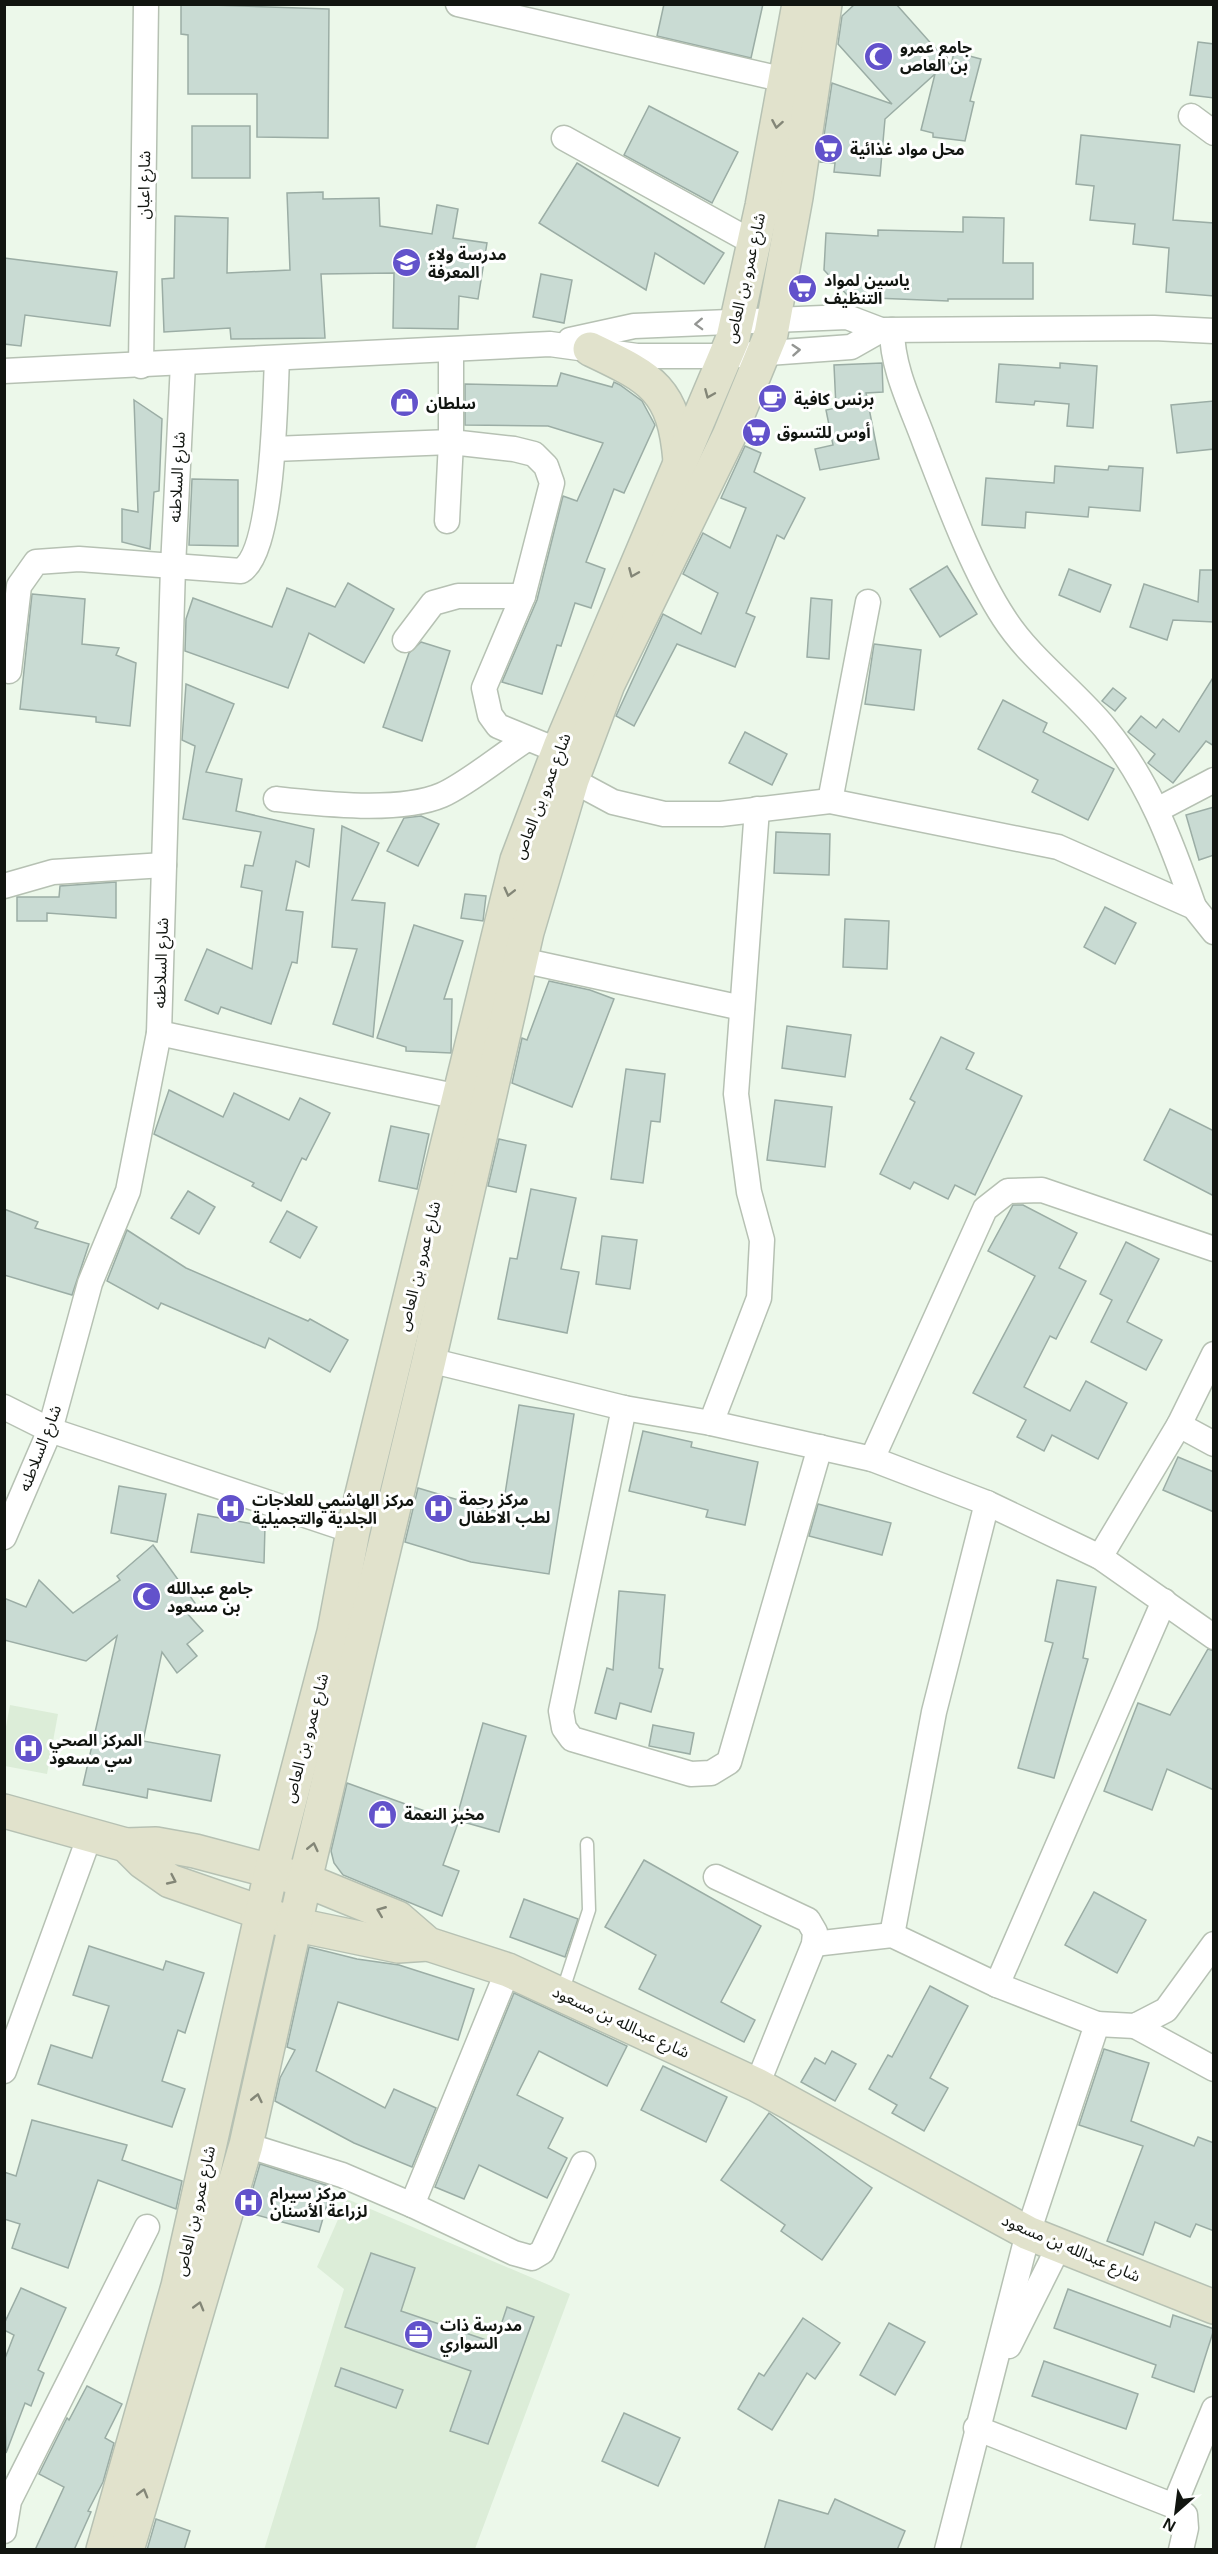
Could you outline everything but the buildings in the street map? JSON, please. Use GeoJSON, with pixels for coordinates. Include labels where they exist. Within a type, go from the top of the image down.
{"type":"FeatureCollection","features":[{"type":"Feature","properties":{"kind":"street","name":"شارع اعبان"},"geometry":{"type":"LineString","coordinates":[[141,366],[146,4]]}},
{"type":"Feature","properties":{"kind":"street"},"geometry":{"type":"LineString","coordinates":[[458,4],[785,80]]}},
{"type":"Feature","properties":{"kind":"street","name":"شارع عمرو بن العاص"},"geometry":{"type":"LineString","coordinates":[[103,2550],[178,2286],[271,1872],[334,1632],[353,1531],[517,860],[559,751],[726,356],[737,323],[799,4]]}},
{"type":"Feature","properties":{"kind":"street"},"geometry":{"type":"LineString","coordinates":[[127,2550],[246,2145],[527,932],[573,780],[608,684],[729,436],[771,333],[796,197],[825,4]]}},
{"type":"Feature","properties":{"kind":"street"},"geometry":{"type":"LineString","coordinates":[[1191,116],[1214,133]]}},
{"type":"Feature","properties":{"kind":"street"},"geometry":{"type":"LineString","coordinates":[[564,138],[754,243]]}},
{"type":"Feature","properties":{"kind":"street"},"geometry":{"type":"LineString","coordinates":[[4,371],[550,344],[634,326],[737,323],[847,316],[887,330],[1154,328],[1214,331]]}},
{"type":"Feature","properties":{"kind":"street"},"geometry":{"type":"LineString","coordinates":[[550,344],[638,356],[726,356],[851,347],[887,330]]}},
{"type":"Feature","properties":{"kind":"street"},"geometry":{"type":"LineString","coordinates":[[887,330],[931,459],[967,545],[1004,618],[1052,674],[1106,729],[1158,810],[1194,907],[1214,932]]}},
{"type":"Feature","properties":{"kind":"street"},"geometry":{"type":"LineString","coordinates":[[590,349],[637,371],[652,384],[669,406],[677,430],[680,461]]}},
{"type":"Feature","properties":{"kind":"street"},"geometry":{"type":"LineString","coordinates":[[447,521],[451,442],[451,350]]}},
{"type":"Feature","properties":{"kind":"street"},"geometry":{"type":"LineString","coordinates":[[9,671],[19,586],[36,562],[79,559],[241,571],[250,566],[257,552],[261,533],[273,449],[277,359]]}},
{"type":"Feature","properties":{"kind":"street","name":"شارع السلاطنه"},"geometry":{"type":"LineString","coordinates":[[4,1537],[50,1430],[90,1283],[128,1191],[159,1033],[173,567],[183,363]]}},
{"type":"Feature","properties":{"kind":"street"},"geometry":{"type":"LineString","coordinates":[[273,449],[451,442],[534,454],[546,466],[552,483],[523,596],[484,688],[490,716],[498,726],[559,751]]}},
{"type":"Feature","properties":{"kind":"street"},"geometry":{"type":"LineString","coordinates":[[405,640],[433,603],[458,596],[523,596]]}},
{"type":"Feature","properties":{"kind":"street"},"geometry":{"type":"LineString","coordinates":[[830,801],[868,602]]}},
{"type":"Feature","properties":{"kind":"street"},"geometry":{"type":"LineString","coordinates":[[276,799],[317,804],[399,805],[426,800],[443,795],[527,739]]}},
{"type":"Feature","properties":{"kind":"street"},"geometry":{"type":"LineString","coordinates":[[573,780],[613,802],[664,814],[722,814],[830,801],[1058,847],[1194,907]]}},
{"type":"Feature","properties":{"kind":"street"},"geometry":{"type":"LineString","coordinates":[[1158,810],[1214,780]]}},
{"type":"Feature","properties":{"kind":"street"},"geometry":{"type":"LineString","coordinates":[[711,1423],[759,1298],[762,1240],[748,1192],[736,1094],[757,809]]}},
{"type":"Feature","properties":{"kind":"street"},"geometry":{"type":"LineString","coordinates":[[4,886],[52,872],[164,865]]}},
{"type":"Feature","properties":{"kind":"street"},"geometry":{"type":"LineString","coordinates":[[521,960],[742,1008]]}},
{"type":"Feature","properties":{"kind":"street"},"geometry":{"type":"LineString","coordinates":[[159,1033],[459,1097]]}},
{"type":"Feature","properties":{"kind":"street"},"geometry":{"type":"LineString","coordinates":[[872,1459],[985,1209],[1008,1191],[1042,1190],[1214,1249]]}},
{"type":"Feature","properties":{"kind":"street"},"geometry":{"type":"LineString","coordinates":[[1100,1557],[1179,1425],[1214,1354]]}},
{"type":"Feature","properties":{"kind":"street"},"geometry":{"type":"LineString","coordinates":[[429,1360],[624,1408],[711,1423],[872,1459],[987,1503],[1100,1557],[1214,1637]]}},
{"type":"Feature","properties":{"kind":"street"},"geometry":{"type":"LineString","coordinates":[[4,1407],[50,1430],[353,1531]]}},
{"type":"Feature","properties":{"kind":"street"},"geometry":{"type":"LineString","coordinates":[[624,1408],[561,1711],[564,1728],[572,1739],[691,1774],[711,1773],[729,1762],[820,1447]]}},
{"type":"Feature","properties":{"kind":"street"},"geometry":{"type":"LineString","coordinates":[[1179,1425],[1214,1444]]}},
{"type":"Feature","properties":{"kind":"street"},"geometry":{"type":"LineString","coordinates":[[892,1935],[934,1712],[987,1503]]}},
{"type":"Feature","properties":{"kind":"street"},"geometry":{"type":"LineString","coordinates":[[997,1985],[1164,1601]]}},
{"type":"Feature","properties":{"kind":"street","name":"شارع عبدالله بن مسعود"},"geometry":{"type":"LineString","coordinates":[[4,1811],[126,1845],[156,1844],[195,1851],[306,1880],[398,1918],[428,1944],[508,1970],[757,2085],[1028,2234],[1214,2307]]}},
{"type":"Feature","properties":{"kind":"street"},"geometry":{"type":"LineString","coordinates":[[4,2071],[90,1835]]}},
{"type":"Feature","properties":{"kind":"street"},"geometry":{"type":"LineString","coordinates":[[126,1845],[143,1862],[170,1881],[297,1925],[398,1946],[428,1944]]}},
{"type":"Feature","properties":{"kind":"street"},"geometry":{"type":"LineString","coordinates":[[716,1877],[808,1920],[815,1932],[814,1944],[757,2085]]}},
{"type":"Feature","properties":{"kind":"street"},"geometry":{"type":"LineString","coordinates":[[814,1944],[892,1935],[997,1985],[1096,2024],[1135,2026],[1214,2069]]}},
{"type":"Feature","properties":{"kind":"street"},"geometry":{"type":"LineString","coordinates":[[1135,2026],[1166,2010],[1214,1944]]}},
{"type":"Feature","properties":{"kind":"street"},"geometry":{"type":"LineString","coordinates":[[412,2205],[508,1970]]}},
{"type":"Feature","properties":{"kind":"street"},"geometry":{"type":"LineString","coordinates":[[947,2550],[976,2428],[1028,2234],[1096,2024]]}},
{"type":"Feature","properties":{"kind":"street"},"geometry":{"type":"LineString","coordinates":[[246,2145],[342,2175],[514,2253],[532,2258],[542,2252],[584,2164]]}},
{"type":"Feature","properties":{"kind":"street"},"geometry":{"type":"LineString","coordinates":[[4,2531],[7,2498],[147,2227]]}},
{"type":"Feature","properties":{"kind":"street"},"geometry":{"type":"LineString","coordinates":[[988,2388],[1059,2246]]}},
{"type":"Feature","properties":{"kind":"street"},"geometry":{"type":"LineString","coordinates":[[1174,2506],[1214,2409]]}},
{"type":"Feature","properties":{"kind":"street"},"geometry":{"type":"LineString","coordinates":[[976,2428],[1174,2506],[1185,2515],[1186,2528],[1181,2550]]}},
{"type":"Feature","properties":{"kind":"lane"},"geometry":{"type":"LineString","coordinates":[[562,1994],[589,1910],[587,1844]]}},
{"type":"Feature","properties":{"kind":"shaded area","name":"المركز الصحي سي مسعود"},"geometry":{"type":"Polygon","coordinates":[[[10,1705],[58,1714],[47,1774],[5,1766],[5,1732],[10,1705]]]}},
{"type":"Feature","properties":{"kind":"shaded area"},"geometry":{"type":"Polygon","coordinates":[[[347,2199],[570,2294],[475,2549],[264,2550],[344,2289],[317,2267],[347,2199]]]}},
{"type":"Feature","properties":{"kind":"place","name":"جامع عمرو بن العاص"},"geometry":{"type":"Point","coordinates":[879,56]}},
{"type":"Feature","properties":{"kind":"place","name":"محل مواد غذائية"},"geometry":{"type":"Point","coordinates":[829,149]}},
{"type":"Feature","properties":{"kind":"place","name":"مدرسة ولاء المعرفة"},"geometry":{"type":"Point","coordinates":[407,263]}},
{"type":"Feature","properties":{"kind":"place","name":"ياسين لمواد التنظيف"},"geometry":{"type":"Point","coordinates":[803,289]}},
{"type":"Feature","properties":{"kind":"place","name":"برنس كافية"},"geometry":{"type":"Point","coordinates":[773,399]}},
{"type":"Feature","properties":{"kind":"place","name":"سلطان"},"geometry":{"type":"Point","coordinates":[405,403]}},
{"type":"Feature","properties":{"kind":"place","name":"أوس للتسوق"},"geometry":{"type":"Point","coordinates":[756,432]}},
{"type":"Feature","properties":{"kind":"place","name":"مركز رحمة لطب الاطفال"},"geometry":{"type":"Point","coordinates":[438,1508]}},
{"type":"Feature","properties":{"kind":"place","name":"مركز الهاشمي للعلاجات الجلدية والتجميلية"},"geometry":{"type":"Point","coordinates":[231,1509]}},
{"type":"Feature","properties":{"kind":"place","name":"جامع عبدالله بن مسعود"},"geometry":{"type":"Point","coordinates":[146,1597]}},
{"type":"Feature","properties":{"kind":"place","name":"المركز الصحي سي مسعود"},"geometry":{"type":"Point","coordinates":[28,1749]}},
{"type":"Feature","properties":{"kind":"place","name":"مخبز النعمة"},"geometry":{"type":"Point","coordinates":[383,1814]}},
{"type":"Feature","properties":{"kind":"place","name":"مركز سيرام لزراعة الأسنان"},"geometry":{"type":"Point","coordinates":[249,2202]}},
{"type":"Feature","properties":{"kind":"place","name":"مدرسة ذات السواري"},"geometry":{"type":"Point","coordinates":[419,2334]}}]}
